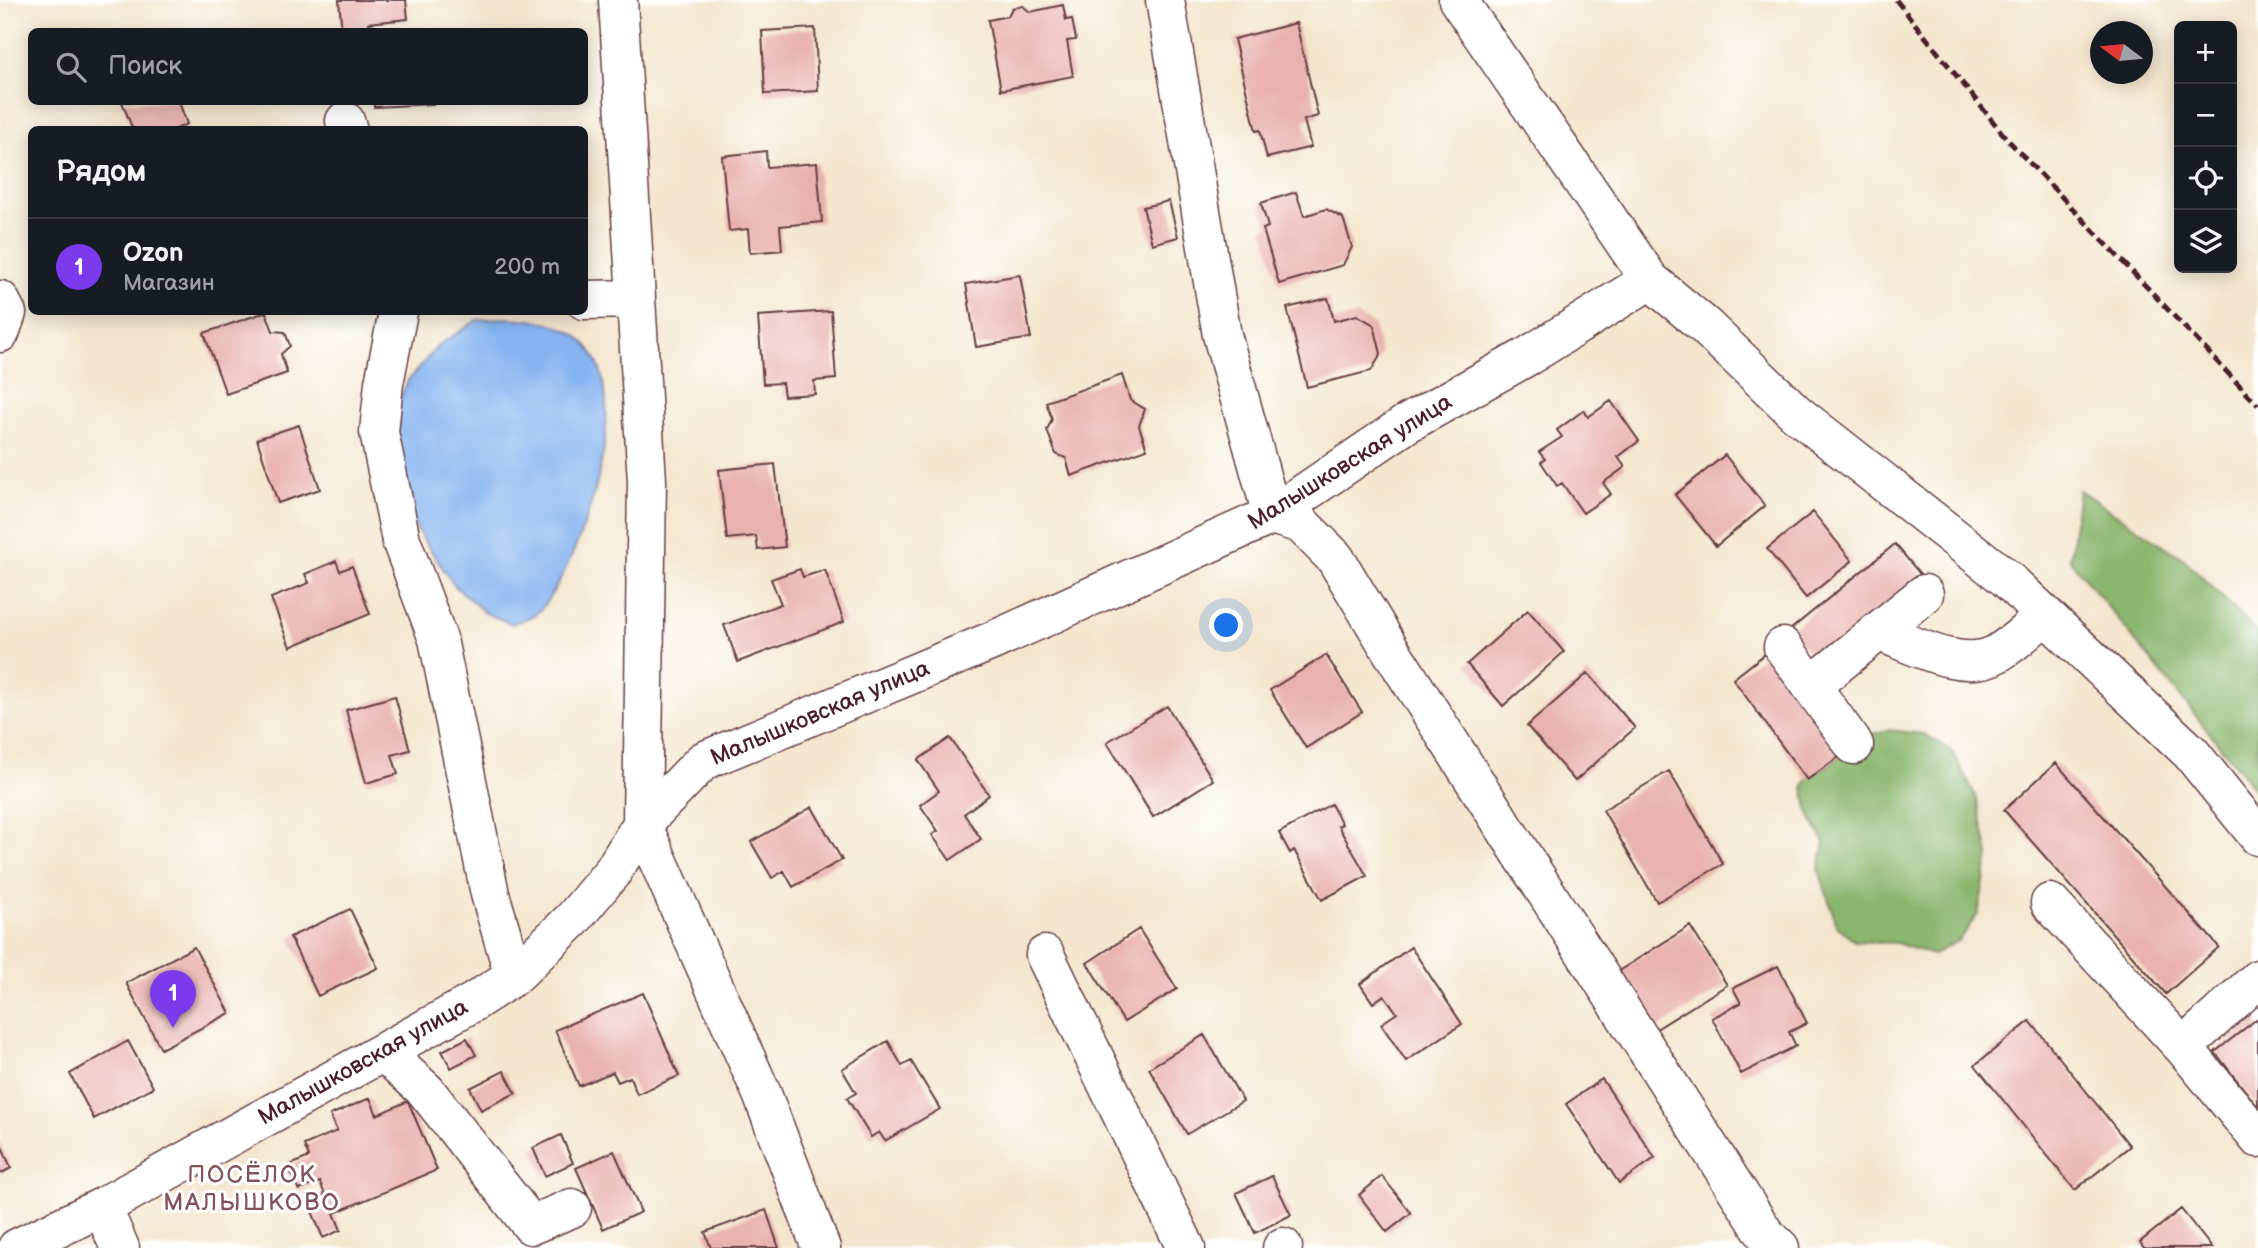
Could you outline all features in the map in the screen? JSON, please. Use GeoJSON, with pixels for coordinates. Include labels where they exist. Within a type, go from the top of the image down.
{"type":"FeatureCollection","features":[{"type":"Feature","properties":{"kind":"street"},"geometry":{"type":"LineString","coordinates":[[618,0],[647,481],[642,824],[762,1094],[821,1248]]}},
{"type":"Feature","properties":{"kind":"street"},"geometry":{"type":"LineString","coordinates":[[1165,0],[1222,335],[1272,515],[1301,524],[1335,558],[1761,1243]]}},
{"type":"Feature","properties":{"kind":"street"},"geometry":{"type":"LineString","coordinates":[[1458,0],[1650,280],[1705,327],[1797,414],[2007,579],[2191,752],[2258,836]]}},
{"type":"Feature","properties":{"kind":"street","name":"Малышковская улица"},"geometry":{"type":"LineString","coordinates":[[17,1248],[102,1207],[472,1003],[514,976],[573,919],[613,871],[642,824],[703,761],[992,641],[1272,515],[1406,424],[1528,356],[1650,280]]}},
{"type":"Feature","properties":{"kind":"street"},"geometry":{"type":"LineString","coordinates":[[588,300],[636,299]]}},
{"type":"Feature","properties":{"kind":"street"},"geometry":{"type":"LineString","coordinates":[[0,300],[7,313],[0,332]]}},
{"type":"Feature","properties":{"kind":"street"},"geometry":{"type":"LineString","coordinates":[[401,315],[384,383],[379,432],[401,540],[438,639],[490,894],[514,976]]}},
{"type":"Feature","properties":{"kind":"street"},"geometry":{"type":"LineString","coordinates":[[1811,686],[1924,594]]}},
{"type":"Feature","properties":{"kind":"street"},"geometry":{"type":"LineString","coordinates":[[1878,631],[1943,656],[1967,660],[1996,655],[2045,615]]}},
{"type":"Feature","properties":{"kind":"street"},"geometry":{"type":"LineString","coordinates":[[1783,648],[1854,745]]}},
{"type":"Feature","properties":{"kind":"street"},"geometry":{"type":"LineString","coordinates":[[2050,903],[2183,1047],[2258,1138]]}},
{"type":"Feature","properties":{"kind":"street"},"geometry":{"type":"LineString","coordinates":[[1045,955],[1186,1248]]}},
{"type":"Feature","properties":{"kind":"street"},"geometry":{"type":"LineString","coordinates":[[2183,1047],[2258,979]]}},
{"type":"Feature","properties":{"kind":"street"},"geometry":{"type":"LineString","coordinates":[[383,1052],[426,1091],[531,1224],[572,1208]]}},
{"type":"Feature","properties":{"kind":"street"},"geometry":{"type":"LineString","coordinates":[[102,1207],[120,1248]]}},
{"type":"Feature","properties":{"kind":"green space"},"geometry":{"type":"Polygon","coordinates":[[[2079,490],[2183,558],[2258,633],[2258,793],[2070,560],[2079,490]]]}},
{"type":"Feature","properties":{"kind":"green space"},"geometry":{"type":"Polygon","coordinates":[[[1887,730],[1924,734],[1952,751],[1977,799],[1989,855],[1978,914],[1959,940],[1933,955],[1896,943],[1855,941],[1837,926],[1819,870],[1825,842],[1811,819],[1803,788],[1807,780],[1870,735],[1887,730]]]}},
{"type":"Feature","properties":{"kind":"water"},"geometry":{"type":"Polygon","coordinates":[[[502,318],[548,323],[574,334],[595,357],[605,390],[606,428],[600,470],[573,552],[557,585],[540,610],[512,624],[485,613],[454,585],[419,533],[406,505],[393,416],[408,380],[439,345],[477,320],[502,318]]]}},
{"type":"Feature","properties":{"kind":"building"},"geometry":{"type":"Polygon","coordinates":[[[339,0],[406,0],[408,19],[368,23],[368,28],[342,28],[339,0]]]}},
{"type":"Feature","properties":{"kind":"building"},"geometry":{"type":"Polygon","coordinates":[[[1063,5],[1066,20],[1072,19],[1076,40],[1067,41],[1073,76],[1001,90],[988,20],[1008,16],[1012,8],[1023,6],[1030,12],[1063,5]]]}},
{"type":"Feature","properties":{"kind":"building"},"geometry":{"type":"Polygon","coordinates":[[[1296,23],[1318,116],[1304,120],[1311,147],[1267,158],[1260,130],[1256,131],[1234,39],[1296,23]]]}},
{"type":"Feature","properties":{"kind":"building"},"geometry":{"type":"Polygon","coordinates":[[[815,28],[818,91],[765,94],[762,31],[815,28]]]}},
{"type":"Feature","properties":{"kind":"building"},"geometry":{"type":"Polygon","coordinates":[[[123,105],[180,105],[187,124],[183,126],[131,126],[123,105]]]}},
{"type":"Feature","properties":{"kind":"building"},"geometry":{"type":"Polygon","coordinates":[[[374,105],[415,105],[374,107],[374,105]]]}},
{"type":"Feature","properties":{"kind":"building"},"geometry":{"type":"Polygon","coordinates":[[[766,151],[767,167],[817,163],[822,222],[780,226],[782,250],[750,253],[748,229],[729,231],[722,156],[766,151]]]}},
{"type":"Feature","properties":{"kind":"building"},"geometry":{"type":"Polygon","coordinates":[[[1296,192],[1304,216],[1326,209],[1343,218],[1352,247],[1343,265],[1279,284],[1263,229],[1268,227],[1261,203],[1296,192]]]}},
{"type":"Feature","properties":{"kind":"building"},"geometry":{"type":"Polygon","coordinates":[[[1169,201],[1178,237],[1152,244],[1143,207],[1169,201]]]}},
{"type":"Feature","properties":{"kind":"building"},"geometry":{"type":"Polygon","coordinates":[[[1020,275],[1031,338],[976,347],[966,284],[1020,275]]]}},
{"type":"Feature","properties":{"kind":"building"},"geometry":{"type":"Polygon","coordinates":[[[1328,298],[1334,321],[1357,315],[1374,325],[1381,354],[1371,371],[1307,387],[1287,308],[1328,298]]]}},
{"type":"Feature","properties":{"kind":"building"},"geometry":{"type":"Polygon","coordinates":[[[831,311],[836,379],[814,381],[815,394],[784,396],[782,383],[763,384],[758,316],[831,311]]]}},
{"type":"Feature","properties":{"kind":"building"},"geometry":{"type":"Polygon","coordinates":[[[257,315],[267,315],[273,331],[285,332],[290,346],[281,354],[287,373],[226,394],[204,333],[257,315]]]}},
{"type":"Feature","properties":{"kind":"building"},"geometry":{"type":"Polygon","coordinates":[[[1122,375],[1130,400],[1145,409],[1139,426],[1147,449],[1071,476],[1066,458],[1056,454],[1047,430],[1052,419],[1046,402],[1122,375]]]}},
{"type":"Feature","properties":{"kind":"building"},"geometry":{"type":"Polygon","coordinates":[[[1611,401],[1639,441],[1618,457],[1625,467],[1603,483],[1611,494],[1583,513],[1562,483],[1557,486],[1541,462],[1545,459],[1539,452],[1562,437],[1557,430],[1584,410],[1588,417],[1611,401]]]}},
{"type":"Feature","properties":{"kind":"building"},"geometry":{"type":"Polygon","coordinates":[[[299,425],[320,489],[278,503],[257,439],[299,425]]]}},
{"type":"Feature","properties":{"kind":"building"},"geometry":{"type":"Polygon","coordinates":[[[1725,455],[1765,506],[1716,546],[1675,495],[1725,455]]]}},
{"type":"Feature","properties":{"kind":"building"},"geometry":{"type":"Polygon","coordinates":[[[775,464],[785,547],[758,550],[756,536],[727,539],[719,470],[775,464]]]}},
{"type":"Feature","properties":{"kind":"building"},"geometry":{"type":"Polygon","coordinates":[[[1813,512],[1852,561],[1806,598],[1767,549],[1813,512]]]}},
{"type":"Feature","properties":{"kind":"building"},"geometry":{"type":"Polygon","coordinates":[[[1895,544],[1921,575],[1816,661],[1790,630],[1895,544]]]}},
{"type":"Feature","properties":{"kind":"building"},"geometry":{"type":"Polygon","coordinates":[[[336,561],[340,571],[352,566],[370,614],[290,647],[271,598],[309,583],[305,574],[336,561]]]}},
{"type":"Feature","properties":{"kind":"building"},"geometry":{"type":"Polygon","coordinates":[[[800,569],[803,577],[825,570],[844,622],[738,662],[724,625],[781,604],[771,579],[800,569]]]}},
{"type":"Feature","properties":{"kind":"building"},"geometry":{"type":"Polygon","coordinates":[[[1528,610],[1564,652],[1503,706],[1467,664],[1528,610]]]}},
{"type":"Feature","properties":{"kind":"building"},"geometry":{"type":"Polygon","coordinates":[[[1765,654],[1840,756],[1807,780],[1733,679],[1765,654]]]}},
{"type":"Feature","properties":{"kind":"building"},"geometry":{"type":"Polygon","coordinates":[[[1326,655],[1362,712],[1306,748],[1270,690],[1326,655]]]}},
{"type":"Feature","properties":{"kind":"building"},"geometry":{"type":"Polygon","coordinates":[[[1588,673],[1635,728],[1575,781],[1527,726],[1588,673]]]}},
{"type":"Feature","properties":{"kind":"building"},"geometry":{"type":"Polygon","coordinates":[[[395,696],[410,750],[392,755],[398,774],[366,783],[346,710],[395,696]]]}},
{"type":"Feature","properties":{"kind":"building"},"geometry":{"type":"Polygon","coordinates":[[[1167,706],[1213,780],[1153,817],[1107,742],[1167,706]]]}},
{"type":"Feature","properties":{"kind":"building"},"geometry":{"type":"Polygon","coordinates":[[[950,738],[989,795],[964,814],[981,839],[950,860],[932,835],[938,831],[920,805],[939,791],[918,760],[950,738]]]}},
{"type":"Feature","properties":{"kind":"building"},"geometry":{"type":"Polygon","coordinates":[[[2056,763],[2219,947],[2166,994],[2004,810],[2056,763]]]}},
{"type":"Feature","properties":{"kind":"building"},"geometry":{"type":"Polygon","coordinates":[[[1669,771],[1723,864],[1657,902],[1603,810],[1669,771]]]}},
{"type":"Feature","properties":{"kind":"building"},"geometry":{"type":"Polygon","coordinates":[[[1331,804],[1342,824],[1338,826],[1367,876],[1322,900],[1294,850],[1290,853],[1279,833],[1331,804]]]}},
{"type":"Feature","properties":{"kind":"building"},"geometry":{"type":"Polygon","coordinates":[[[812,807],[842,860],[793,887],[784,871],[772,878],[751,842],[812,807]]]}},
{"type":"Feature","properties":{"kind":"building"},"geometry":{"type":"Polygon","coordinates":[[[350,909],[378,968],[318,996],[290,937],[350,909]]]}},
{"type":"Feature","properties":{"kind":"building"},"geometry":{"type":"Polygon","coordinates":[[[1690,926],[1727,985],[1653,1031],[1617,972],[1690,926]]]}},
{"type":"Feature","properties":{"kind":"building"},"geometry":{"type":"Polygon","coordinates":[[[1139,929],[1177,989],[1124,1022],[1087,963],[1139,929]]]}},
{"type":"Feature","properties":{"kind":"building"},"geometry":{"type":"Polygon","coordinates":[[[194,947],[230,1013],[161,1049],[126,983],[194,947]]]}},
{"type":"Feature","properties":{"kind":"building"},"geometry":{"type":"Polygon","coordinates":[[[1411,947],[1462,1024],[1406,1061],[1381,1024],[1397,1013],[1384,995],[1373,1003],[1360,984],[1411,947]]]}},
{"type":"Feature","properties":{"kind":"building"},"geometry":{"type":"Polygon","coordinates":[[[1778,966],[1807,1023],[1789,1032],[1796,1046],[1741,1074],[1712,1018],[1741,1003],[1733,988],[1778,966]]]}},
{"type":"Feature","properties":{"kind":"building"},"geometry":{"type":"Polygon","coordinates":[[[643,993],[679,1076],[637,1094],[630,1077],[618,1082],[613,1072],[579,1086],[555,1030],[643,993]]]}},
{"type":"Feature","properties":{"kind":"building"},"geometry":{"type":"Polygon","coordinates":[[[2258,1018],[2258,1107],[2215,1052],[2258,1018]]]}},
{"type":"Feature","properties":{"kind":"building"},"geometry":{"type":"Polygon","coordinates":[[[2030,1021],[2130,1146],[2075,1190],[1975,1065],[2030,1021]]]}},
{"type":"Feature","properties":{"kind":"building"},"geometry":{"type":"Polygon","coordinates":[[[1204,1035],[1243,1101],[1187,1134],[1149,1068],[1204,1035]]]}},
{"type":"Feature","properties":{"kind":"building"},"geometry":{"type":"Polygon","coordinates":[[[467,1038],[476,1055],[451,1068],[442,1051],[467,1038]]]}},
{"type":"Feature","properties":{"kind":"building"},"geometry":{"type":"Polygon","coordinates":[[[128,1041],[153,1087],[94,1119],[70,1074],[128,1041]]]}},
{"type":"Feature","properties":{"kind":"building"},"geometry":{"type":"Polygon","coordinates":[[[888,1041],[902,1066],[911,1061],[940,1109],[885,1141],[879,1132],[871,1137],[847,1098],[856,1093],[842,1069],[888,1041]]]}},
{"type":"Feature","properties":{"kind":"building"},"geometry":{"type":"Polygon","coordinates":[[[504,1071],[516,1093],[481,1110],[470,1088],[504,1071]]]}},
{"type":"Feature","properties":{"kind":"building"},"geometry":{"type":"Polygon","coordinates":[[[1602,1079],[1655,1158],[1619,1183],[1566,1104],[1602,1079]]]}},
{"type":"Feature","properties":{"kind":"building"},"geometry":{"type":"Polygon","coordinates":[[[370,1098],[377,1115],[408,1101],[437,1170],[334,1213],[341,1230],[323,1238],[308,1202],[325,1195],[320,1182],[299,1190],[288,1166],[309,1157],[304,1145],[337,1131],[330,1115],[370,1098]]]}},
{"type":"Feature","properties":{"kind":"building"},"geometry":{"type":"Polygon","coordinates":[[[561,1135],[573,1163],[545,1176],[533,1148],[561,1135]]]}},
{"type":"Feature","properties":{"kind":"building"},"geometry":{"type":"Polygon","coordinates":[[[0,1142],[11,1168],[0,1174],[0,1142]]]}},
{"type":"Feature","properties":{"kind":"building"},"geometry":{"type":"Polygon","coordinates":[[[614,1151],[641,1212],[603,1229],[576,1168],[614,1151]]]}},
{"type":"Feature","properties":{"kind":"building"},"geometry":{"type":"Polygon","coordinates":[[[1272,1176],[1291,1215],[1255,1233],[1236,1193],[1272,1176]]]}},
{"type":"Feature","properties":{"kind":"building"},"geometry":{"type":"Polygon","coordinates":[[[1382,1176],[1411,1213],[1387,1232],[1359,1195],[1382,1176]]]}},
{"type":"Feature","properties":{"kind":"building"},"geometry":{"type":"Polygon","coordinates":[[[2181,1209],[2212,1248],[2144,1248],[2140,1242],[2181,1209]]]}},
{"type":"Feature","properties":{"kind":"building"},"geometry":{"type":"Polygon","coordinates":[[[766,1210],[779,1248],[711,1248],[705,1232],[766,1210]]]}},
{"type":"Feature","properties":{"kind":"railway"},"geometry":{"type":"LineString","coordinates":[[1896,0],[2007,139],[2258,405]]}},
{"type":"Feature","properties":{"kind":"place","name":"Ozon"},"geometry":{"type":"Point","coordinates":[173,1028]}},
{"type":"Feature","properties":{"kind":"district","name":"ПОСЁЛОК МАЛЫШКОВО"},"geometry":{"type":"Point","coordinates":[252,1188]}}]}
